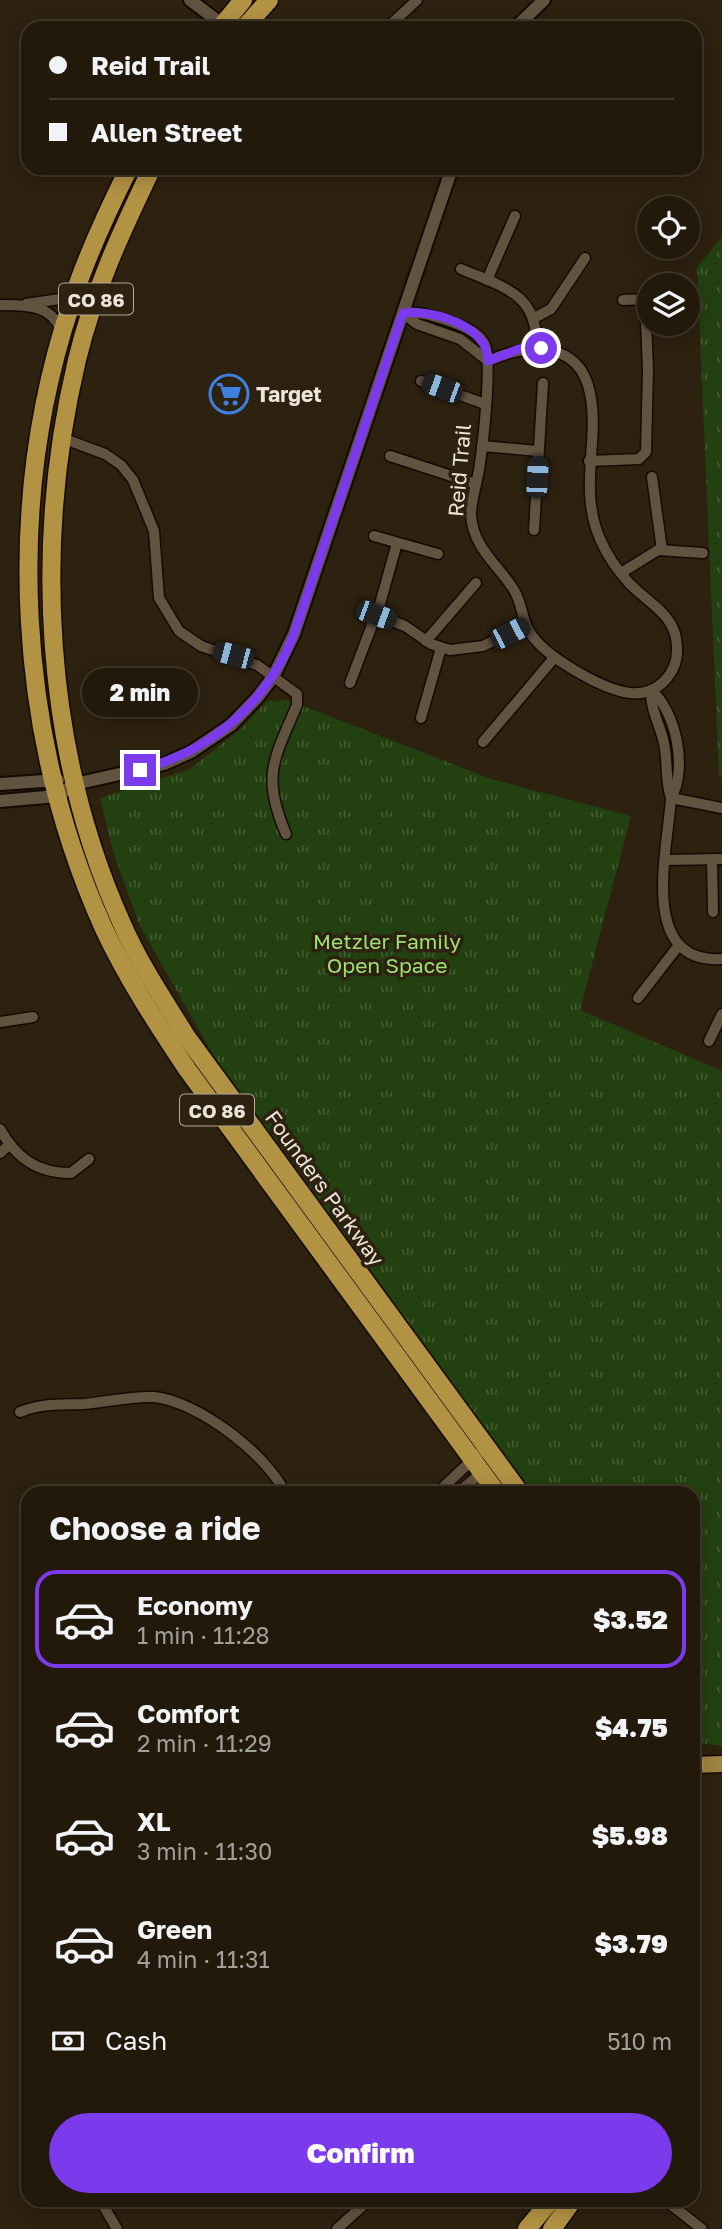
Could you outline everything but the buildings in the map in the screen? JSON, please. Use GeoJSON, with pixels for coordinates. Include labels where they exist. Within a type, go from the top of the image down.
{"type":"FeatureCollection","features":[{"type":"Feature","properties":{"kind":"highway"},"geometry":{"type":"LineString","coordinates":[[227,21],[243,0]]}},
{"type":"Feature","properties":{"kind":"highway"},"geometry":{"type":"LineString","coordinates":[[250,21],[269,0]]}},
{"type":"Feature","properties":{"kind":"highway","name":"Founders Parkway"},"geometry":{"type":"LineString","coordinates":[[125,175],[102,222],[75,291],[49,385],[35,474],[29,545],[29,610],[39,713],[55,788],[94,905],[149,1011],[210,1101],[492,1486]]}},
{"type":"Feature","properties":{"kind":"highway","name":"Founders Parkway"},"geometry":{"type":"LineString","coordinates":[[149,175],[102,281],[78,358],[62,438],[53,521],[53,624],[62,706],[75,784],[101,871],[146,973],[206,1063],[515,1486]]}},
{"type":"Feature","properties":{"kind":"highway"},"geometry":{"type":"LineString","coordinates":[[49,385],[55,424],[62,438]]}},
{"type":"Feature","properties":{"kind":"highway"},"geometry":{"type":"LineString","coordinates":[[527,2229],[545,2207]]}},
{"type":"Feature","properties":{"kind":"highway"},"geometry":{"type":"LineString","coordinates":[[551,2229],[568,2207]]}},
{"type":"Feature","properties":{"kind":"main road"},"geometry":{"type":"LineString","coordinates":[[700,1765],[722,1764]]}},
{"type":"Feature","properties":{"kind":"street"},"geometry":{"type":"LineString","coordinates":[[190,0],[216,21]]}},
{"type":"Feature","properties":{"kind":"street"},"geometry":{"type":"LineString","coordinates":[[394,21],[417,0]]}},
{"type":"Feature","properties":{"kind":"street"},"geometry":{"type":"LineString","coordinates":[[523,21],[544,0]]}},
{"type":"Feature","properties":{"kind":"street"},"geometry":{"type":"LineString","coordinates":[[0,801],[140,770],[191,752],[241,716],[273,677],[294,634],[450,175]]}},
{"type":"Feature","properties":{"kind":"street"},"geometry":{"type":"LineString","coordinates":[[487,280],[515,216]]}},
{"type":"Feature","properties":{"kind":"street"},"geometry":{"type":"LineString","coordinates":[[534,318],[551,309],[585,258]]}},
{"type":"Feature","properties":{"kind":"street"},"geometry":{"type":"LineString","coordinates":[[461,269],[520,298],[534,318],[536,347]]}},
{"type":"Feature","properties":{"kind":"street"},"geometry":{"type":"LineString","coordinates":[[0,305],[22,305],[60,299],[75,291]]}},
{"type":"Feature","properties":{"kind":"street"},"geometry":{"type":"LineString","coordinates":[[623,300],[637,299]]}},
{"type":"Feature","properties":{"kind":"street"},"geometry":{"type":"LineString","coordinates":[[22,305],[51,313],[62,335]]}},
{"type":"Feature","properties":{"kind":"street"},"geometry":{"type":"LineString","coordinates":[[403,313],[417,324],[460,339],[488,361],[513,350],[536,347],[565,356],[576,366],[586,382],[591,404],[590,497],[597,530],[621,573],[663,612],[676,638],[677,657],[673,670],[666,680],[651,690],[652,706],[664,743],[667,784],[671,798],[664,915],[669,933],[679,945],[698,956],[722,959]]}},
{"type":"Feature","properties":{"kind":"street"},"geometry":{"type":"LineString","coordinates":[[589,461],[639,459],[646,452],[648,336]]}},
{"type":"Feature","properties":{"kind":"street","name":"Reid Trail"},"geometry":{"type":"LineString","coordinates":[[488,361],[482,446],[471,513],[475,534],[483,551],[517,594],[526,625],[538,644],[554,658],[623,691],[638,693],[651,690]]}},
{"type":"Feature","properties":{"kind":"street"},"geometry":{"type":"LineString","coordinates":[[421,381],[485,404]]}},
{"type":"Feature","properties":{"kind":"street"},"geometry":{"type":"LineString","coordinates":[[534,530],[543,383]]}},
{"type":"Feature","properties":{"kind":"street"},"geometry":{"type":"LineString","coordinates":[[62,438],[105,454],[121,465],[133,480],[154,531],[159,598],[179,631],[193,643],[243,659],[290,686],[298,697],[271,775],[273,802],[286,834]]}},
{"type":"Feature","properties":{"kind":"street"},"geometry":{"type":"LineString","coordinates":[[482,446],[538,451]]}},
{"type":"Feature","properties":{"kind":"street"},"geometry":{"type":"LineString","coordinates":[[390,456],[476,484]]}},
{"type":"Feature","properties":{"kind":"street"},"geometry":{"type":"LineString","coordinates":[[652,477],[662,550]]}},
{"type":"Feature","properties":{"kind":"street"},"geometry":{"type":"LineString","coordinates":[[374,536],[438,554]]}},
{"type":"Feature","properties":{"kind":"street"},"geometry":{"type":"LineString","coordinates":[[350,683],[376,615],[397,543]]}},
{"type":"Feature","properties":{"kind":"street"},"geometry":{"type":"LineString","coordinates":[[621,573],[654,551],[703,553]]}},
{"type":"Feature","properties":{"kind":"street"},"geometry":{"type":"LineString","coordinates":[[426,641],[476,583]]}},
{"type":"Feature","properties":{"kind":"street"},"geometry":{"type":"LineString","coordinates":[[376,615],[409,628],[441,648],[477,648],[526,625]]}},
{"type":"Feature","properties":{"kind":"street"},"geometry":{"type":"LineString","coordinates":[[421,718],[441,648]]}},
{"type":"Feature","properties":{"kind":"street"},"geometry":{"type":"LineString","coordinates":[[483,742],[554,658]]}},
{"type":"Feature","properties":{"kind":"street"},"geometry":{"type":"LineString","coordinates":[[0,784],[55,788]]}},
{"type":"Feature","properties":{"kind":"street"},"geometry":{"type":"LineString","coordinates":[[671,798],[722,808]]}},
{"type":"Feature","properties":{"kind":"street"},"geometry":{"type":"LineString","coordinates":[[667,860],[717,859],[713,912]]}},
{"type":"Feature","properties":{"kind":"street"},"geometry":{"type":"LineString","coordinates":[[638,998],[679,945]]}},
{"type":"Feature","properties":{"kind":"street"},"geometry":{"type":"LineString","coordinates":[[709,1041],[722,1014]]}},
{"type":"Feature","properties":{"kind":"street"},"geometry":{"type":"LineString","coordinates":[[0,1022],[33,1017]]}},
{"type":"Feature","properties":{"kind":"street"},"geometry":{"type":"LineString","coordinates":[[0,1129],[9,1145],[23,1160],[56,1173],[71,1173],[89,1159]]}},
{"type":"Feature","properties":{"kind":"street"},"geometry":{"type":"LineString","coordinates":[[0,1153],[9,1145]]}},
{"type":"Feature","properties":{"kind":"street"},"geometry":{"type":"LineString","coordinates":[[20,1412],[45,1404],[138,1397],[174,1401],[206,1416],[268,1467],[280,1486]]}},
{"type":"Feature","properties":{"kind":"street"},"geometry":{"type":"LineString","coordinates":[[447,1486],[492,1453]]}},
{"type":"Feature","properties":{"kind":"street"},"geometry":{"type":"LineString","coordinates":[[463,1486],[477,1465],[492,1453]]}},
{"type":"Feature","properties":{"kind":"street"},"geometry":{"type":"LineString","coordinates":[[104,2207],[117,2229]]}},
{"type":"Feature","properties":{"kind":"street"},"geometry":{"type":"LineString","coordinates":[[337,2229],[361,2207]]}},
{"type":"Feature","properties":{"kind":"street"},"geometry":{"type":"LineString","coordinates":[[674,2207],[702,2229]]}},
{"type":"Feature","properties":{"kind":"green space"},"geometry":{"type":"Polygon","coordinates":[[[722,237],[722,777],[719,776],[700,336],[700,273],[697,273],[697,267],[722,237]]]}},
{"type":"Feature","properties":{"kind":"green space","name":"Metzler Family Open Space"},"geometry":{"type":"Polygon","coordinates":[[[288,700],[491,779],[631,816],[580,1010],[722,1071],[722,1746],[700,1743],[700,1486],[528,1486],[215,1058],[140,926],[114,855],[100,798],[190,769],[241,729],[267,701],[288,700]]]}},
{"type":"Feature","properties":{"kind":"place","name":"Target"},"geometry":{"type":"Point","coordinates":[229,394]}},
{"type":"Feature","properties":{"kind":"route"},"geometry":{"type":"LineString","coordinates":[[140,770],[180,758],[204,745],[241,716],[273,677],[294,634],[403,313],[427,314],[472,331],[485,345],[488,361],[519,349],[541,348]]}}]}
